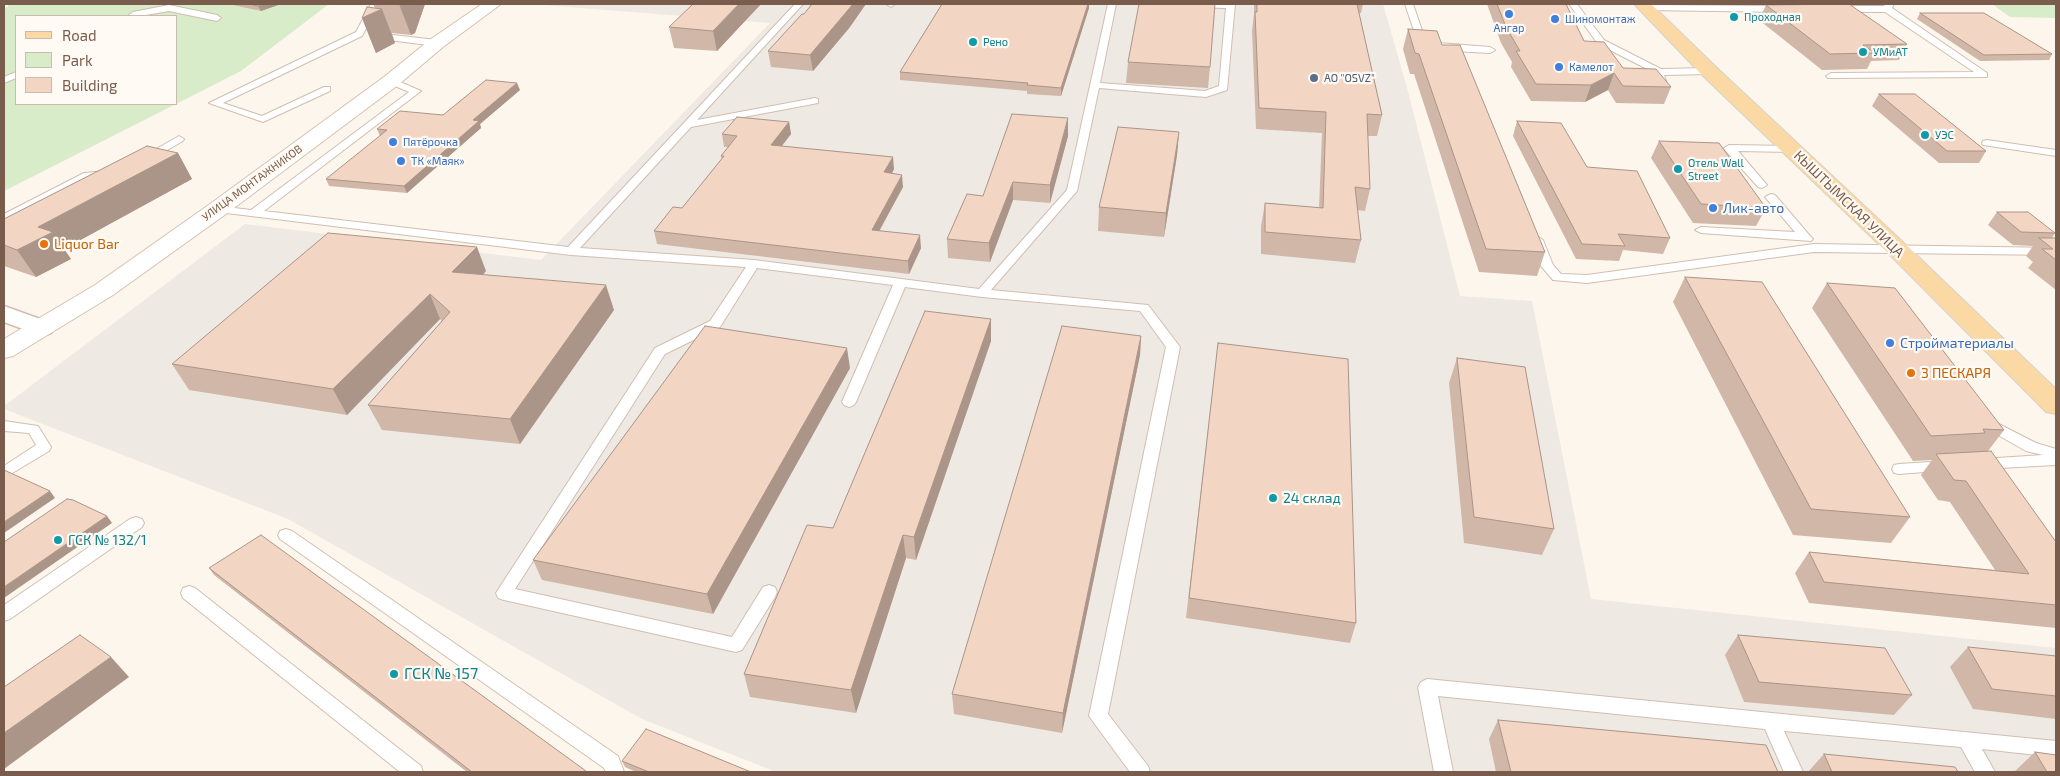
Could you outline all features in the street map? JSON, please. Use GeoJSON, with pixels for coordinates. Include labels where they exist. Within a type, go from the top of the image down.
{"type":"FeatureCollection","features":[{"type":"Feature","properties":{"kind":"main road","name":"КЫШТЫМСКАЯ УЛИЦА"},"geometry":{"type":"LineString","coordinates":[[1644,6],[1709,72],[1897,249],[2056,405]]}},
{"type":"Feature","properties":{"kind":"street","name":"УЛИЦА МОНТАЖНИКОВ"},"geometry":{"type":"LineString","coordinates":[[4,350],[104,290],[218,209],[391,81],[437,43],[493,4]]}},
{"type":"Feature","properties":{"kind":"street"},"geometry":{"type":"LineString","coordinates":[[4,313],[42,328]]}},
{"type":"Feature","properties":{"kind":"lane"},"geometry":{"type":"LineString","coordinates":[[132,15],[148,4]]}},
{"type":"Feature","properties":{"kind":"lane"},"geometry":{"type":"LineString","coordinates":[[360,34],[375,4]]}},
{"type":"Feature","properties":{"kind":"lane"},"geometry":{"type":"LineString","coordinates":[[570,251],[799,4]]}},
{"type":"Feature","properties":{"kind":"lane"},"geometry":{"type":"LineString","coordinates":[[982,292],[1072,191],[1112,4]]}},
{"type":"Feature","properties":{"kind":"lane"},"geometry":{"type":"LineString","coordinates":[[1094,85],[1206,94],[1224,88],[1231,5],[1192,4]]}},
{"type":"Feature","properties":{"kind":"lane"},"geometry":{"type":"LineString","coordinates":[[1409,4],[1422,44],[1435,47],[1490,50]]}},
{"type":"Feature","properties":{"kind":"lane"},"geometry":{"type":"LineString","coordinates":[[1573,4],[1601,42],[1659,72],[1709,72]]}},
{"type":"Feature","properties":{"kind":"lane"},"geometry":{"type":"LineString","coordinates":[[1644,6],[1791,9]]}},
{"type":"Feature","properties":{"kind":"lane"},"geometry":{"type":"LineString","coordinates":[[1830,9],[1888,7],[1984,75],[1831,76]]}},
{"type":"Feature","properties":{"kind":"lane"},"geometry":{"type":"LineString","coordinates":[[132,15],[169,8],[217,18]]}},
{"type":"Feature","properties":{"kind":"lane"},"geometry":{"type":"LineString","coordinates":[[327,88],[263,119],[214,103],[360,34],[437,43]]}},
{"type":"Feature","properties":{"kind":"lane"},"geometry":{"type":"LineString","coordinates":[[1659,72],[1662,84]]}},
{"type":"Feature","properties":{"kind":"lane"},"geometry":{"type":"LineString","coordinates":[[254,213],[416,91],[391,81]]}},
{"type":"Feature","properties":{"kind":"lane"},"geometry":{"type":"LineString","coordinates":[[687,125],[815,100]]}},
{"type":"Feature","properties":{"kind":"lane"},"geometry":{"type":"LineString","coordinates":[[137,163],[178,139]]}},
{"type":"Feature","properties":{"kind":"lane"},"geometry":{"type":"LineString","coordinates":[[1987,143],[2056,153]]}},
{"type":"Feature","properties":{"kind":"lane"},"geometry":{"type":"LineString","coordinates":[[1762,186],[1729,148],[1792,149]]}},
{"type":"Feature","properties":{"kind":"lane"},"geometry":{"type":"LineString","coordinates":[[4,218],[88,175],[117,178]]}},
{"type":"Feature","properties":{"kind":"lane"},"geometry":{"type":"LineString","coordinates":[[1771,197],[1814,248]]}},
{"type":"Feature","properties":{"kind":"lane"},"geometry":{"type":"LineString","coordinates":[[218,209],[570,251],[754,264],[982,292],[1144,308],[1173,347],[1098,716],[1141,772]]}},
{"type":"Feature","properties":{"kind":"lane"},"geometry":{"type":"LineString","coordinates":[[1533,230],[1547,266],[1557,276],[1587,279],[1814,248],[2056,252]]}},
{"type":"Feature","properties":{"kind":"lane"},"geometry":{"type":"LineString","coordinates":[[1701,230],[1804,236]]}},
{"type":"Feature","properties":{"kind":"lane"},"geometry":{"type":"LineString","coordinates":[[754,264],[715,324],[660,351],[504,592],[736,645],[769,592]]}},
{"type":"Feature","properties":{"kind":"lane"},"geometry":{"type":"LineString","coordinates":[[849,402],[901,282]]}},
{"type":"Feature","properties":{"kind":"lane"},"geometry":{"type":"LineString","coordinates":[[1977,410],[1989,426],[2031,447],[2056,454]]}},
{"type":"Feature","properties":{"kind":"lane"},"geometry":{"type":"LineString","coordinates":[[4,426],[33,429],[44,447],[4,473]]}},
{"type":"Feature","properties":{"kind":"lane"},"geometry":{"type":"LineString","coordinates":[[1899,468],[2056,460]]}},
{"type":"Feature","properties":{"kind":"lane"},"geometry":{"type":"LineString","coordinates":[[4,614],[136,523]]}},
{"type":"Feature","properties":{"kind":"lane"},"geometry":{"type":"LineString","coordinates":[[286,535],[611,762],[615,772]]}},
{"type":"Feature","properties":{"kind":"lane"},"geometry":{"type":"LineString","coordinates":[[189,593],[414,772]]}},
{"type":"Feature","properties":{"kind":"lane"},"geometry":{"type":"LineString","coordinates":[[1442,772],[1428,687],[2056,749]]}},
{"type":"Feature","properties":{"kind":"lane"},"geometry":{"type":"LineString","coordinates":[[1771,722],[1793,772]]}},
{"type":"Feature","properties":{"kind":"lane"},"geometry":{"type":"LineString","coordinates":[[1966,739],[1985,772]]}},
{"type":"Feature","properties":{"kind":"shaded area"},"geometry":{"type":"Polygon","coordinates":[[[544,4],[1383,4],[1409,95],[1460,296],[1532,301],[1591,599],[2056,648],[2056,772],[776,772],[642,719],[288,519],[4,409],[4,406],[245,224],[541,260],[770,23],[544,4]]]}},
{"type":"Feature","properties":{"kind":"green space"},"geometry":{"type":"Polygon","coordinates":[[[10,4],[329,4],[241,71],[178,103],[178,15],[15,15],[15,105],[174,105],[4,191],[4,10],[10,4]]]}},
{"type":"Feature","properties":{"kind":"green space"},"geometry":{"type":"Polygon","coordinates":[[[1992,4],[2056,4],[2056,18],[2010,17],[1992,4]]]}},
{"type":"Feature","properties":{"kind":"building"},"geometry":{"type":"Polygon","coordinates":[[[693,4],[739,4],[713,31],[669,27],[693,4]]]}},
{"type":"Feature","properties":{"kind":"building"},"geometry":{"type":"Polygon","coordinates":[[[812,4],[853,4],[810,55],[768,51],[804,14],[812,4]]]}},
{"type":"Feature","properties":{"kind":"building","name":"Рено"},"geometry":{"type":"Polygon","coordinates":[[[942,4],[1088,4],[1061,88],[1027,85],[1028,83],[900,72],[942,4]]]}},
{"type":"Feature","properties":{"kind":"building"},"geometry":{"type":"Polygon","coordinates":[[[1139,4],[1215,4],[1210,67],[1128,62],[1139,4]]]}},
{"type":"Feature","properties":{"kind":"building"},"geometry":{"type":"Polygon","coordinates":[[[1257,4],[1357,4],[1382,115],[1367,114],[1370,189],[1355,187],[1361,240],[1265,232],[1265,203],[1323,208],[1326,112],[1259,108],[1255,12],[1257,12],[1257,4]]]}},
{"type":"Feature","properties":{"kind":"building"},"geometry":{"type":"Polygon","coordinates":[[[1497,4],[1566,4],[1584,41],[1604,42],[1623,68],[1656,69],[1671,87],[1623,86],[1614,73],[1591,85],[1536,84],[1516,51],[1520,51],[1506,27],[1497,4]]]}},
{"type":"Feature","properties":{"kind":"building"},"geometry":{"type":"Polygon","coordinates":[[[1849,4],[1907,44],[1863,45],[1875,53],[1830,54],[1766,5],[1849,4]]]}},
{"type":"Feature","properties":{"kind":"building"},"geometry":{"type":"Polygon","coordinates":[[[367,7],[382,9],[362,18],[367,7]]]}},
{"type":"Feature","properties":{"kind":"building"},"geometry":{"type":"Polygon","coordinates":[[[1920,13],[1984,13],[2052,54],[1984,55],[1920,13]]]}},
{"type":"Feature","properties":{"kind":"building"},"geometry":{"type":"Polygon","coordinates":[[[1408,29],[1437,31],[1442,45],[1460,45],[1545,252],[1486,249],[1419,54],[1415,53],[1408,29]]]}},
{"type":"Feature","properties":{"kind":"building","name":"ТК «Маяк»"},"geometry":{"type":"Polygon","coordinates":[[[486,80],[517,83],[473,120],[479,121],[404,186],[326,179],[387,130],[377,129],[400,111],[443,115],[486,80]]]}},
{"type":"Feature","properties":{"kind":"building"},"geometry":{"type":"Polygon","coordinates":[[[1879,94],[1915,94],[1986,151],[1947,151],[1879,94]]]}},
{"type":"Feature","properties":{"kind":"building"},"geometry":{"type":"Polygon","coordinates":[[[1012,114],[1068,118],[1050,185],[1013,182],[989,243],[947,239],[967,194],[983,196],[1012,114]]]}},
{"type":"Feature","properties":{"kind":"building"},"geometry":{"type":"Polygon","coordinates":[[[737,117],[789,122],[771,145],[893,157],[884,172],[902,175],[872,230],[920,235],[908,261],[654,231],[673,207],[682,208],[724,156],[721,156],[737,136],[722,134],[737,117]]]}},
{"type":"Feature","properties":{"kind":"building"},"geometry":{"type":"Polygon","coordinates":[[[1517,121],[1561,123],[1587,167],[1637,171],[1670,238],[1618,234],[1625,246],[1582,244],[1517,121]]]}},
{"type":"Feature","properties":{"kind":"building"},"geometry":{"type":"Polygon","coordinates":[[[1118,127],[1179,132],[1166,213],[1099,207],[1118,127]]]}},
{"type":"Feature","properties":{"kind":"building"},"geometry":{"type":"Polygon","coordinates":[[[1659,141],[1719,143],[1766,208],[1701,204],[1659,141]]]}},
{"type":"Feature","properties":{"kind":"building"},"geometry":{"type":"Polygon","coordinates":[[[147,146],[178,153],[38,227],[53,232],[17,250],[4,245],[4,219],[147,146]]]}},
{"type":"Feature","properties":{"kind":"building"},"geometry":{"type":"Polygon","coordinates":[[[1997,212],[2028,212],[2055,233],[2021,232],[1997,212]]]}},
{"type":"Feature","properties":{"kind":"building"},"geometry":{"type":"Polygon","coordinates":[[[328,233],[477,247],[452,272],[606,285],[510,419],[368,405],[450,312],[430,294],[333,389],[172,364],[328,233]]]}},
{"type":"Feature","properties":{"kind":"building"},"geometry":{"type":"Polygon","coordinates":[[[2039,238],[2056,238],[2056,260],[2042,249],[2053,249],[2039,238]]]}},
{"type":"Feature","properties":{"kind":"building"},"geometry":{"type":"Polygon","coordinates":[[[1685,277],[1762,282],[1910,517],[1811,509],[1685,277]]]}},
{"type":"Feature","properties":{"kind":"building"},"geometry":{"type":"Polygon","coordinates":[[[1827,283],[1895,288],[2004,430],[1983,429],[1985,433],[1931,436],[1827,283]]]}},
{"type":"Feature","properties":{"kind":"building"},"geometry":{"type":"Polygon","coordinates":[[[925,311],[991,319],[914,537],[903,535],[851,690],[744,674],[807,525],[833,528],[925,311]]]}},
{"type":"Feature","properties":{"kind":"building"},"geometry":{"type":"Polygon","coordinates":[[[705,326],[847,348],[707,594],[533,560],[705,326]]]}},
{"type":"Feature","properties":{"kind":"building"},"geometry":{"type":"Polygon","coordinates":[[[1062,326],[1141,336],[1063,713],[952,694],[1062,326]]]}},
{"type":"Feature","properties":{"kind":"building","name":"24 склад"},"geometry":{"type":"Polygon","coordinates":[[[1218,343],[1348,359],[1356,623],[1189,598],[1218,343]]]}},
{"type":"Feature","properties":{"kind":"building"},"geometry":{"type":"Polygon","coordinates":[[[1457,358],[1525,367],[1554,529],[1474,517],[1457,358]]]}},
{"type":"Feature","properties":{"kind":"building"},"geometry":{"type":"Polygon","coordinates":[[[1991,451],[2056,542],[2056,605],[1824,582],[1809,552],[2029,574],[1966,481],[1954,480],[1936,454],[1991,451]]]}},
{"type":"Feature","properties":{"kind":"building"},"geometry":{"type":"Polygon","coordinates":[[[4,470],[50,491],[4,522],[4,470]]]}},
{"type":"Feature","properties":{"kind":"building","name":"ГСК № 132/1"},"geometry":{"type":"Polygon","coordinates":[[[67,499],[107,516],[4,587],[4,542],[67,499]]]}},
{"type":"Feature","properties":{"kind":"building","name":"ГСК № 157"},"geometry":{"type":"Polygon","coordinates":[[[261,535],[586,771],[472,772],[209,568],[261,535]]]}},
{"type":"Feature","properties":{"kind":"building"},"geometry":{"type":"Polygon","coordinates":[[[80,635],[111,657],[4,733],[4,687],[80,635]]]}},
{"type":"Feature","properties":{"kind":"building"},"geometry":{"type":"Polygon","coordinates":[[[1738,635],[1885,648],[1912,695],[1759,682],[1738,635]]]}},
{"type":"Feature","properties":{"kind":"building"},"geometry":{"type":"Polygon","coordinates":[[[1968,647],[2056,656],[2056,696],[1992,689],[1968,647]]]}},
{"type":"Feature","properties":{"kind":"building"},"geometry":{"type":"Polygon","coordinates":[[[1498,720],[1766,745],[1778,772],[1511,772],[1498,720]]]}},
{"type":"Feature","properties":{"kind":"building"},"geometry":{"type":"Polygon","coordinates":[[[646,729],[751,772],[649,772],[622,761],[646,729]]]}},
{"type":"Feature","properties":{"kind":"building"},"geometry":{"type":"Polygon","coordinates":[[[2035,752],[2056,755],[2056,772],[2047,772],[2035,752]]]}},
{"type":"Feature","properties":{"kind":"building"},"geometry":{"type":"Polygon","coordinates":[[[1824,754],[1955,767],[1958,772],[1832,772],[1824,754]]]}},
{"type":"Feature","properties":{"kind":"place","name":"Ангар"},"geometry":{"type":"Point","coordinates":[1509,14]}},
{"type":"Feature","properties":{"kind":"place","name":"Проходная"},"geometry":{"type":"Point","coordinates":[1734,17]}},
{"type":"Feature","properties":{"kind":"place","name":"Шиномонтаж"},"geometry":{"type":"Point","coordinates":[1555,19]}},
{"type":"Feature","properties":{"kind":"place","name":"Рено"},"geometry":{"type":"Point","coordinates":[973,42]}},
{"type":"Feature","properties":{"kind":"place","name":"УМиАТ"},"geometry":{"type":"Point","coordinates":[1863,52]}},
{"type":"Feature","properties":{"kind":"place","name":"Камелот"},"geometry":{"type":"Point","coordinates":[1559,67]}},
{"type":"Feature","properties":{"kind":"place","name":"AO \"OSVZ\""},"geometry":{"type":"Point","coordinates":[1314,78]}},
{"type":"Feature","properties":{"kind":"place","name":"УЭС"},"geometry":{"type":"Point","coordinates":[1925,135]}},
{"type":"Feature","properties":{"kind":"place","name":"Пятёрочка"},"geometry":{"type":"Point","coordinates":[393,142]}},
{"type":"Feature","properties":{"kind":"place","name":"ТК «Маяк»"},"geometry":{"type":"Point","coordinates":[401,161]}},
{"type":"Feature","properties":{"kind":"place","name":"Отель Wall Street"},"geometry":{"type":"Point","coordinates":[1678,169]}},
{"type":"Feature","properties":{"kind":"place","name":"Лик-авто"},"geometry":{"type":"Point","coordinates":[1713,208]}},
{"type":"Feature","properties":{"kind":"place","name":"Liquor Bar"},"geometry":{"type":"Point","coordinates":[44,244]}},
{"type":"Feature","properties":{"kind":"place","name":"Стройматериалы"},"geometry":{"type":"Point","coordinates":[1890,343]}},
{"type":"Feature","properties":{"kind":"place","name":"3 ПЕСКАРЯ"},"geometry":{"type":"Point","coordinates":[1911,373]}},
{"type":"Feature","properties":{"kind":"place","name":"24 склад"},"geometry":{"type":"Point","coordinates":[1273,498]}},
{"type":"Feature","properties":{"kind":"place","name":"ГСК № 132/1"},"geometry":{"type":"Point","coordinates":[58,540]}},
{"type":"Feature","properties":{"kind":"place","name":"ГСК № 157"},"geometry":{"type":"Point","coordinates":[394,674]}}]}
